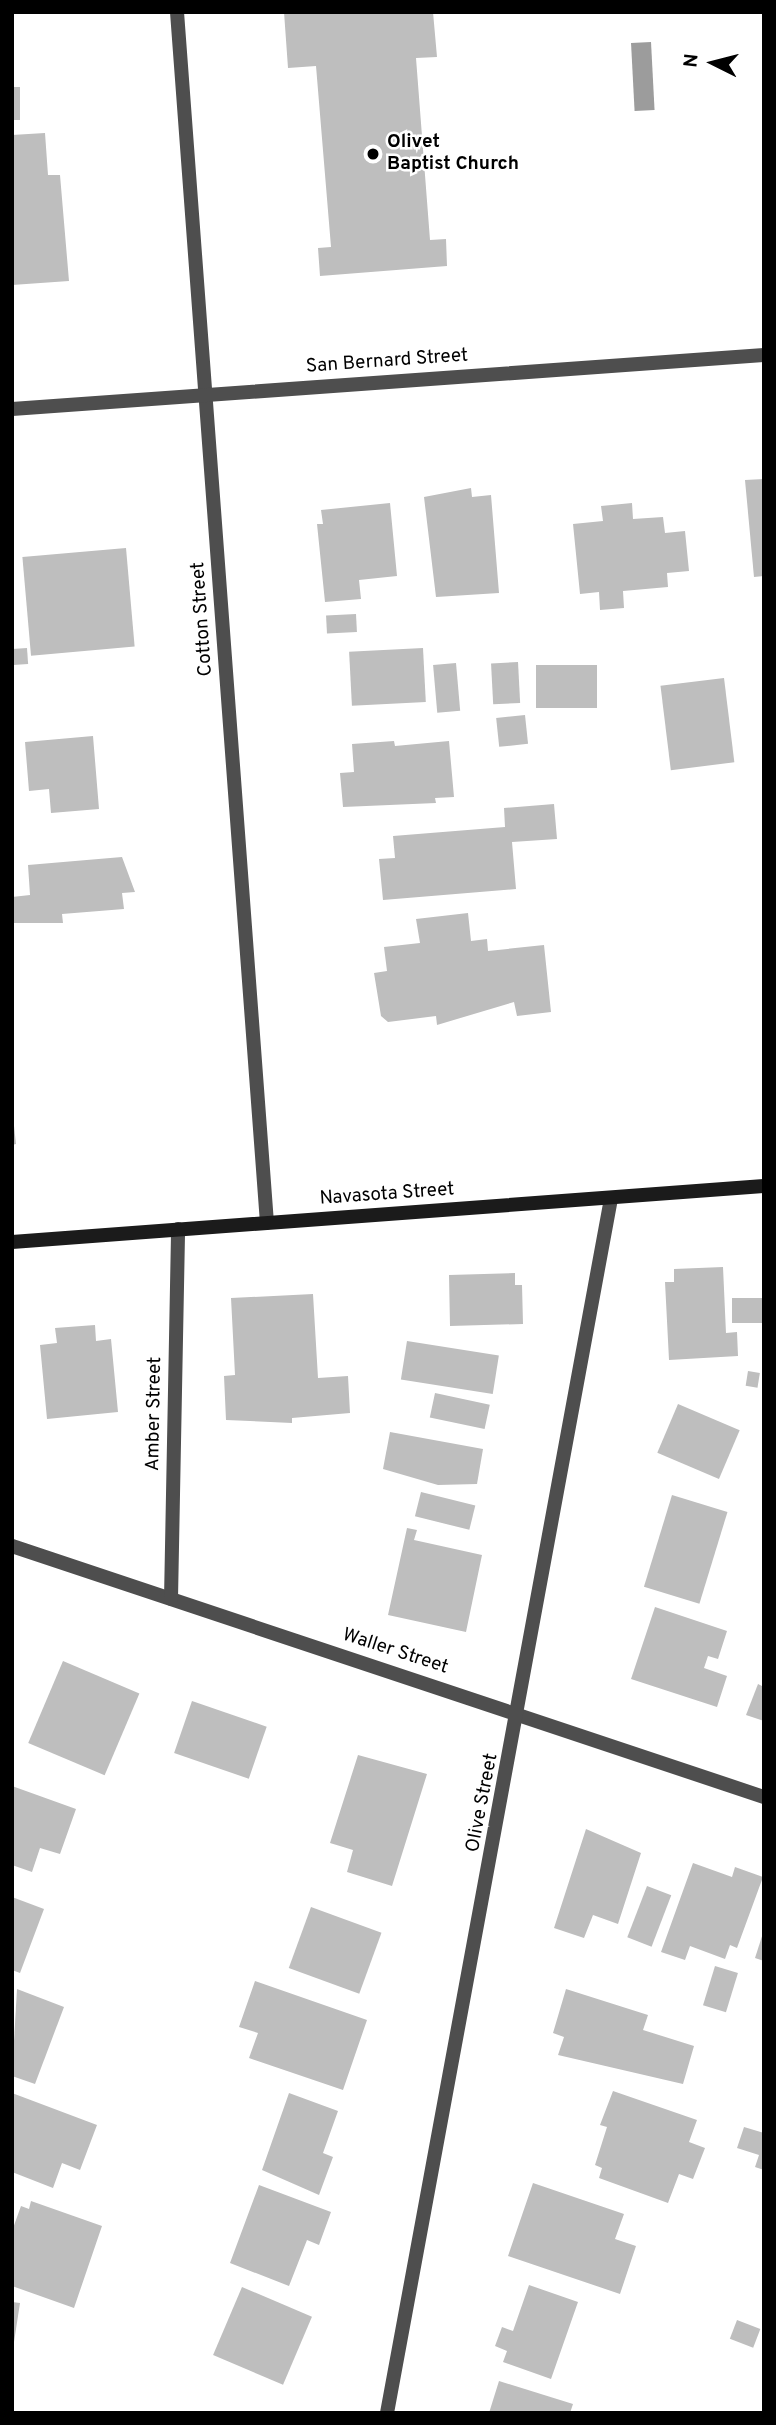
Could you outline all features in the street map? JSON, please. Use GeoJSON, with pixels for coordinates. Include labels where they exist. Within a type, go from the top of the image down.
{"type":"FeatureCollection","features":[{"type":"Feature","properties":{"kind":"street","name":"Cotton Street"},"geometry":{"type":"LineString","coordinates":[[177,12],[267,1223]]}},
{"type":"Feature","properties":{"kind":"street","name":"San Bernard Street"},"geometry":{"type":"LineString","coordinates":[[12,409],[764,355]]}},
{"type":"Feature","properties":{"kind":"street","name":"Navasota Street"},"geometry":{"type":"LineString","coordinates":[[12,1242],[764,1186]]}},
{"type":"Feature","properties":{"kind":"street","name":"Olive Street"},"geometry":{"type":"LineString","coordinates":[[387,2413],[519,1715],[611,1199]]}},
{"type":"Feature","properties":{"kind":"street","name":"Amber Street"},"geometry":{"type":"LineString","coordinates":[[171,1599],[177,1230]]}},
{"type":"Feature","properties":{"kind":"street","name":"Waller Street"},"geometry":{"type":"LineString","coordinates":[[12,1546],[764,1797]]}},
{"type":"Feature","properties":{"kind":"shaded area"},"geometry":{"type":"Polygon","coordinates":[[[651,42],[655,110],[635,111],[631,43],[651,42]]]}},
{"type":"Feature","properties":{"kind":"building","name":"Olivet Baptist Church"},"geometry":{"type":"Polygon","coordinates":[[[284,12],[433,12],[437,57],[416,58],[430,240],[446,239],[447,266],[320,276],[318,248],[331,247],[316,66],[288,68],[284,12]]]}},
{"type":"Feature","properties":{"kind":"building"},"geometry":{"type":"Polygon","coordinates":[[[12,87],[20,87],[20,120],[12,120],[12,87]]]}},
{"type":"Feature","properties":{"kind":"building"},"geometry":{"type":"Polygon","coordinates":[[[45,133],[48,175],[60,175],[69,281],[12,285],[12,135],[45,133]]]}},
{"type":"Feature","properties":{"kind":"building"},"geometry":{"type":"Polygon","coordinates":[[[764,479],[764,576],[754,577],[745,480],[764,479]]]}},
{"type":"Feature","properties":{"kind":"building"},"geometry":{"type":"Polygon","coordinates":[[[471,488],[472,497],[491,495],[499,593],[436,597],[424,497],[471,488]]]}},
{"type":"Feature","properties":{"kind":"building"},"geometry":{"type":"Polygon","coordinates":[[[390,503],[397,576],[359,580],[361,599],[325,602],[317,524],[323,524],[321,510],[390,503]]]}},
{"type":"Feature","properties":{"kind":"building"},"geometry":{"type":"Polygon","coordinates":[[[632,503],[633,519],[663,517],[665,533],[685,531],[689,571],[667,573],[668,587],[623,591],[624,608],[600,610],[599,592],[580,594],[573,524],[603,521],[601,506],[632,503]]]}},
{"type":"Feature","properties":{"kind":"building"},"geometry":{"type":"Polygon","coordinates":[[[126,548],[135,647],[31,656],[22,557],[126,548]]]}},
{"type":"Feature","properties":{"kind":"building"},"geometry":{"type":"Polygon","coordinates":[[[356,614],[357,632],[327,634],[326,616],[356,614]]]}},
{"type":"Feature","properties":{"kind":"building"},"geometry":{"type":"Polygon","coordinates":[[[27,648],[28,664],[13,665],[12,649],[27,648]]]}},
{"type":"Feature","properties":{"kind":"building"},"geometry":{"type":"Polygon","coordinates":[[[423,648],[426,702],[352,706],[349,652],[423,648]]]}},
{"type":"Feature","properties":{"kind":"building"},"geometry":{"type":"Polygon","coordinates":[[[518,662],[520,703],[493,704],[491,663],[518,662]]]}},
{"type":"Feature","properties":{"kind":"building"},"geometry":{"type":"Polygon","coordinates":[[[456,663],[460,711],[437,713],[433,665],[456,663]]]}},
{"type":"Feature","properties":{"kind":"building"},"geometry":{"type":"Polygon","coordinates":[[[536,665],[597,665],[597,708],[536,708],[536,665]]]}},
{"type":"Feature","properties":{"kind":"building"},"geometry":{"type":"Polygon","coordinates":[[[724,678],[734,762],[671,770],[660,686],[724,678]]]}},
{"type":"Feature","properties":{"kind":"building"},"geometry":{"type":"Polygon","coordinates":[[[525,715],[528,744],[499,747],[496,718],[525,715]]]}},
{"type":"Feature","properties":{"kind":"building"},"geometry":{"type":"Polygon","coordinates":[[[93,736],[99,809],[51,813],[49,789],[29,791],[25,742],[93,736]]]}},
{"type":"Feature","properties":{"kind":"building"},"geometry":{"type":"Polygon","coordinates":[[[394,741],[395,746],[449,741],[454,797],[435,798],[436,803],[343,807],[340,773],[354,772],[352,744],[394,741]]]}},
{"type":"Feature","properties":{"kind":"building"},"geometry":{"type":"Polygon","coordinates":[[[554,804],[557,839],[512,842],[516,889],[383,900],[379,859],[395,858],[393,836],[505,827],[504,808],[554,804]]]}},
{"type":"Feature","properties":{"kind":"building"},"geometry":{"type":"Polygon","coordinates":[[[122,857],[135,892],[122,893],[124,909],[62,914],[63,923],[12,923],[12,897],[30,895],[28,865],[122,857]]]}},
{"type":"Feature","properties":{"kind":"building"},"geometry":{"type":"Polygon","coordinates":[[[468,913],[471,941],[487,939],[488,951],[544,945],[551,1012],[517,1016],[514,1002],[437,1025],[436,1016],[388,1022],[381,1016],[374,973],[387,971],[384,947],[420,943],[416,919],[468,913]]]}},
{"type":"Feature","properties":{"kind":"building"},"geometry":{"type":"Polygon","coordinates":[[[12,1126],[16,1144],[12,1145],[12,1126]]]}},
{"type":"Feature","properties":{"kind":"building"},"geometry":{"type":"Polygon","coordinates":[[[723,1267],[726,1333],[737,1332],[738,1356],[669,1360],[665,1282],[674,1282],[674,1269],[723,1267]]]}},
{"type":"Feature","properties":{"kind":"building"},"geometry":{"type":"Polygon","coordinates":[[[515,1273],[515,1285],[522,1285],[523,1324],[450,1326],[449,1275],[515,1273]]]}},
{"type":"Feature","properties":{"kind":"building"},"geometry":{"type":"Polygon","coordinates":[[[313,1294],[318,1378],[348,1376],[350,1413],[292,1418],[292,1423],[226,1420],[224,1376],[235,1375],[231,1298],[313,1294]]]}},
{"type":"Feature","properties":{"kind":"building"},"geometry":{"type":"Polygon","coordinates":[[[732,1298],[764,1298],[764,1323],[732,1323],[732,1298]]]}},
{"type":"Feature","properties":{"kind":"building"},"geometry":{"type":"Polygon","coordinates":[[[95,1325],[96,1341],[111,1339],[118,1412],[47,1419],[40,1345],[57,1343],[55,1328],[95,1325]]]}},
{"type":"Feature","properties":{"kind":"building"},"geometry":{"type":"Polygon","coordinates":[[[407,1341],[499,1356],[493,1394],[401,1380],[407,1341]]]}},
{"type":"Feature","properties":{"kind":"building"},"geometry":{"type":"Polygon","coordinates":[[[748,1371],[760,1373],[758,1388],[746,1386],[748,1371]]]}},
{"type":"Feature","properties":{"kind":"building"},"geometry":{"type":"Polygon","coordinates":[[[435,1393],[490,1405],[485,1429],[430,1417],[435,1393]]]}},
{"type":"Feature","properties":{"kind":"building"},"geometry":{"type":"Polygon","coordinates":[[[678,1404],[740,1430],[719,1479],[657,1453],[678,1404]]]}},
{"type":"Feature","properties":{"kind":"building"},"geometry":{"type":"Polygon","coordinates":[[[390,1432],[483,1449],[477,1484],[438,1485],[383,1469],[390,1432]]]}},
{"type":"Feature","properties":{"kind":"building"},"geometry":{"type":"Polygon","coordinates":[[[421,1492],[475,1506],[469,1530],[415,1516],[421,1492]]]}},
{"type":"Feature","properties":{"kind":"building"},"geometry":{"type":"Polygon","coordinates":[[[672,1495],[727,1512],[699,1604],[644,1587],[672,1495]]]}},
{"type":"Feature","properties":{"kind":"building"},"geometry":{"type":"Polygon","coordinates":[[[407,1528],[417,1530],[414,1540],[482,1555],[466,1632],[388,1615],[407,1528]]]}},
{"type":"Feature","properties":{"kind":"building"},"geometry":{"type":"Polygon","coordinates":[[[655,1607],[727,1631],[718,1659],[708,1656],[704,1668],[727,1676],[717,1707],[631,1679],[655,1607]]]}},
{"type":"Feature","properties":{"kind":"building"},"geometry":{"type":"Polygon","coordinates":[[[63,1661],[139,1693],[105,1775],[28,1743],[63,1661]]]}},
{"type":"Feature","properties":{"kind":"building"},"geometry":{"type":"Polygon","coordinates":[[[758,1684],[764,1687],[764,1721],[746,1715],[758,1684]]]}},
{"type":"Feature","properties":{"kind":"building"},"geometry":{"type":"Polygon","coordinates":[[[192,1701],[267,1727],[249,1779],[174,1753],[192,1701]]]}},
{"type":"Feature","properties":{"kind":"building"},"geometry":{"type":"Polygon","coordinates":[[[358,1755],[427,1774],[392,1886],[347,1872],[353,1850],[330,1843],[358,1755]]]}},
{"type":"Feature","properties":{"kind":"building"},"geometry":{"type":"Polygon","coordinates":[[[12,1786],[76,1809],[60,1854],[40,1848],[32,1872],[12,1865],[12,1786]]]}},
{"type":"Feature","properties":{"kind":"building"},"geometry":{"type":"Polygon","coordinates":[[[586,1829],[641,1853],[618,1924],[593,1915],[584,1938],[554,1928],[586,1829]]]}},
{"type":"Feature","properties":{"kind":"building"},"geometry":{"type":"Polygon","coordinates":[[[693,1863],[732,1877],[735,1867],[763,1877],[737,1948],[730,1945],[725,1959],[690,1946],[685,1960],[661,1952],[693,1863]]]}},
{"type":"Feature","properties":{"kind":"building"},"geometry":{"type":"Polygon","coordinates":[[[647,1886],[671,1895],[652,1947],[627,1937],[647,1886]]]}},
{"type":"Feature","properties":{"kind":"building"},"geometry":{"type":"Polygon","coordinates":[[[12,1897],[44,1909],[20,1973],[12,1970],[12,1897]]]}},
{"type":"Feature","properties":{"kind":"building"},"geometry":{"type":"Polygon","coordinates":[[[311,1907],[381,1933],[359,1994],[289,1968],[311,1907]]]}},
{"type":"Feature","properties":{"kind":"building"},"geometry":{"type":"Polygon","coordinates":[[[764,1933],[764,1961],[755,1958],[764,1933]]]}},
{"type":"Feature","properties":{"kind":"building"},"geometry":{"type":"Polygon","coordinates":[[[715,1966],[738,1973],[726,2012],[703,2005],[715,1966]]]}},
{"type":"Feature","properties":{"kind":"building"},"geometry":{"type":"Polygon","coordinates":[[[255,1981],[367,2020],[343,2090],[249,2058],[258,2033],[239,2027],[255,1981]]]}},
{"type":"Feature","properties":{"kind":"building"},"geometry":{"type":"Polygon","coordinates":[[[17,1989],[64,2007],[35,2084],[12,2076],[17,1989]]]}},
{"type":"Feature","properties":{"kind":"building"},"geometry":{"type":"Polygon","coordinates":[[[566,1989],[648,2015],[643,2030],[694,2046],[683,2084],[558,2055],[564,2037],[553,2033],[566,1989]]]}},
{"type":"Feature","properties":{"kind":"building"},"geometry":{"type":"Polygon","coordinates":[[[613,2091],[697,2120],[689,2142],[705,2148],[693,2179],[679,2174],[668,2203],[599,2178],[602,2168],[595,2165],[607,2127],[600,2125],[613,2091]]]}},
{"type":"Feature","properties":{"kind":"building"},"geometry":{"type":"Polygon","coordinates":[[[12,2093],[97,2125],[80,2170],[62,2163],[53,2188],[12,2172],[12,2093]]]}},
{"type":"Feature","properties":{"kind":"building"},"geometry":{"type":"Polygon","coordinates":[[[289,2093],[338,2111],[323,2153],[333,2157],[319,2195],[262,2170],[289,2093]]]}},
{"type":"Feature","properties":{"kind":"building"},"geometry":{"type":"Polygon","coordinates":[[[744,2127],[764,2133],[764,2170],[755,2167],[759,2155],[737,2148],[744,2127]]]}},
{"type":"Feature","properties":{"kind":"building"},"geometry":{"type":"Polygon","coordinates":[[[533,2183],[624,2214],[615,2239],[636,2246],[620,2294],[508,2256],[533,2183]]]}},
{"type":"Feature","properties":{"kind":"building"},"geometry":{"type":"Polygon","coordinates":[[[259,2185],[331,2212],[319,2245],[307,2240],[289,2286],[230,2263],[259,2185]]]}},
{"type":"Feature","properties":{"kind":"building"},"geometry":{"type":"Polygon","coordinates":[[[31,2201],[102,2226],[74,2308],[12,2286],[12,2231],[21,2206],[29,2209],[31,2201]]]}},
{"type":"Feature","properties":{"kind":"building"},"geometry":{"type":"Polygon","coordinates":[[[529,2285],[578,2302],[551,2379],[503,2362],[507,2351],[495,2346],[502,2327],[513,2331],[529,2285]]]}},
{"type":"Feature","properties":{"kind":"building"},"geometry":{"type":"Polygon","coordinates":[[[242,2287],[312,2317],[283,2385],[213,2355],[242,2287]]]}},
{"type":"Feature","properties":{"kind":"building"},"geometry":{"type":"Polygon","coordinates":[[[12,2302],[20,2303],[14,2342],[12,2342],[12,2302]]]}},
{"type":"Feature","properties":{"kind":"building"},"geometry":{"type":"Polygon","coordinates":[[[737,2320],[760,2329],[753,2348],[730,2339],[737,2320]]]}},
{"type":"Feature","properties":{"kind":"building"},"geometry":{"type":"Polygon","coordinates":[[[499,2381],[573,2404],[570,2413],[489,2413],[499,2381]]]}},
{"type":"Feature","properties":{"kind":"place","name":"Olivet Baptist Church"},"geometry":{"type":"Point","coordinates":[373,154]}}]}
